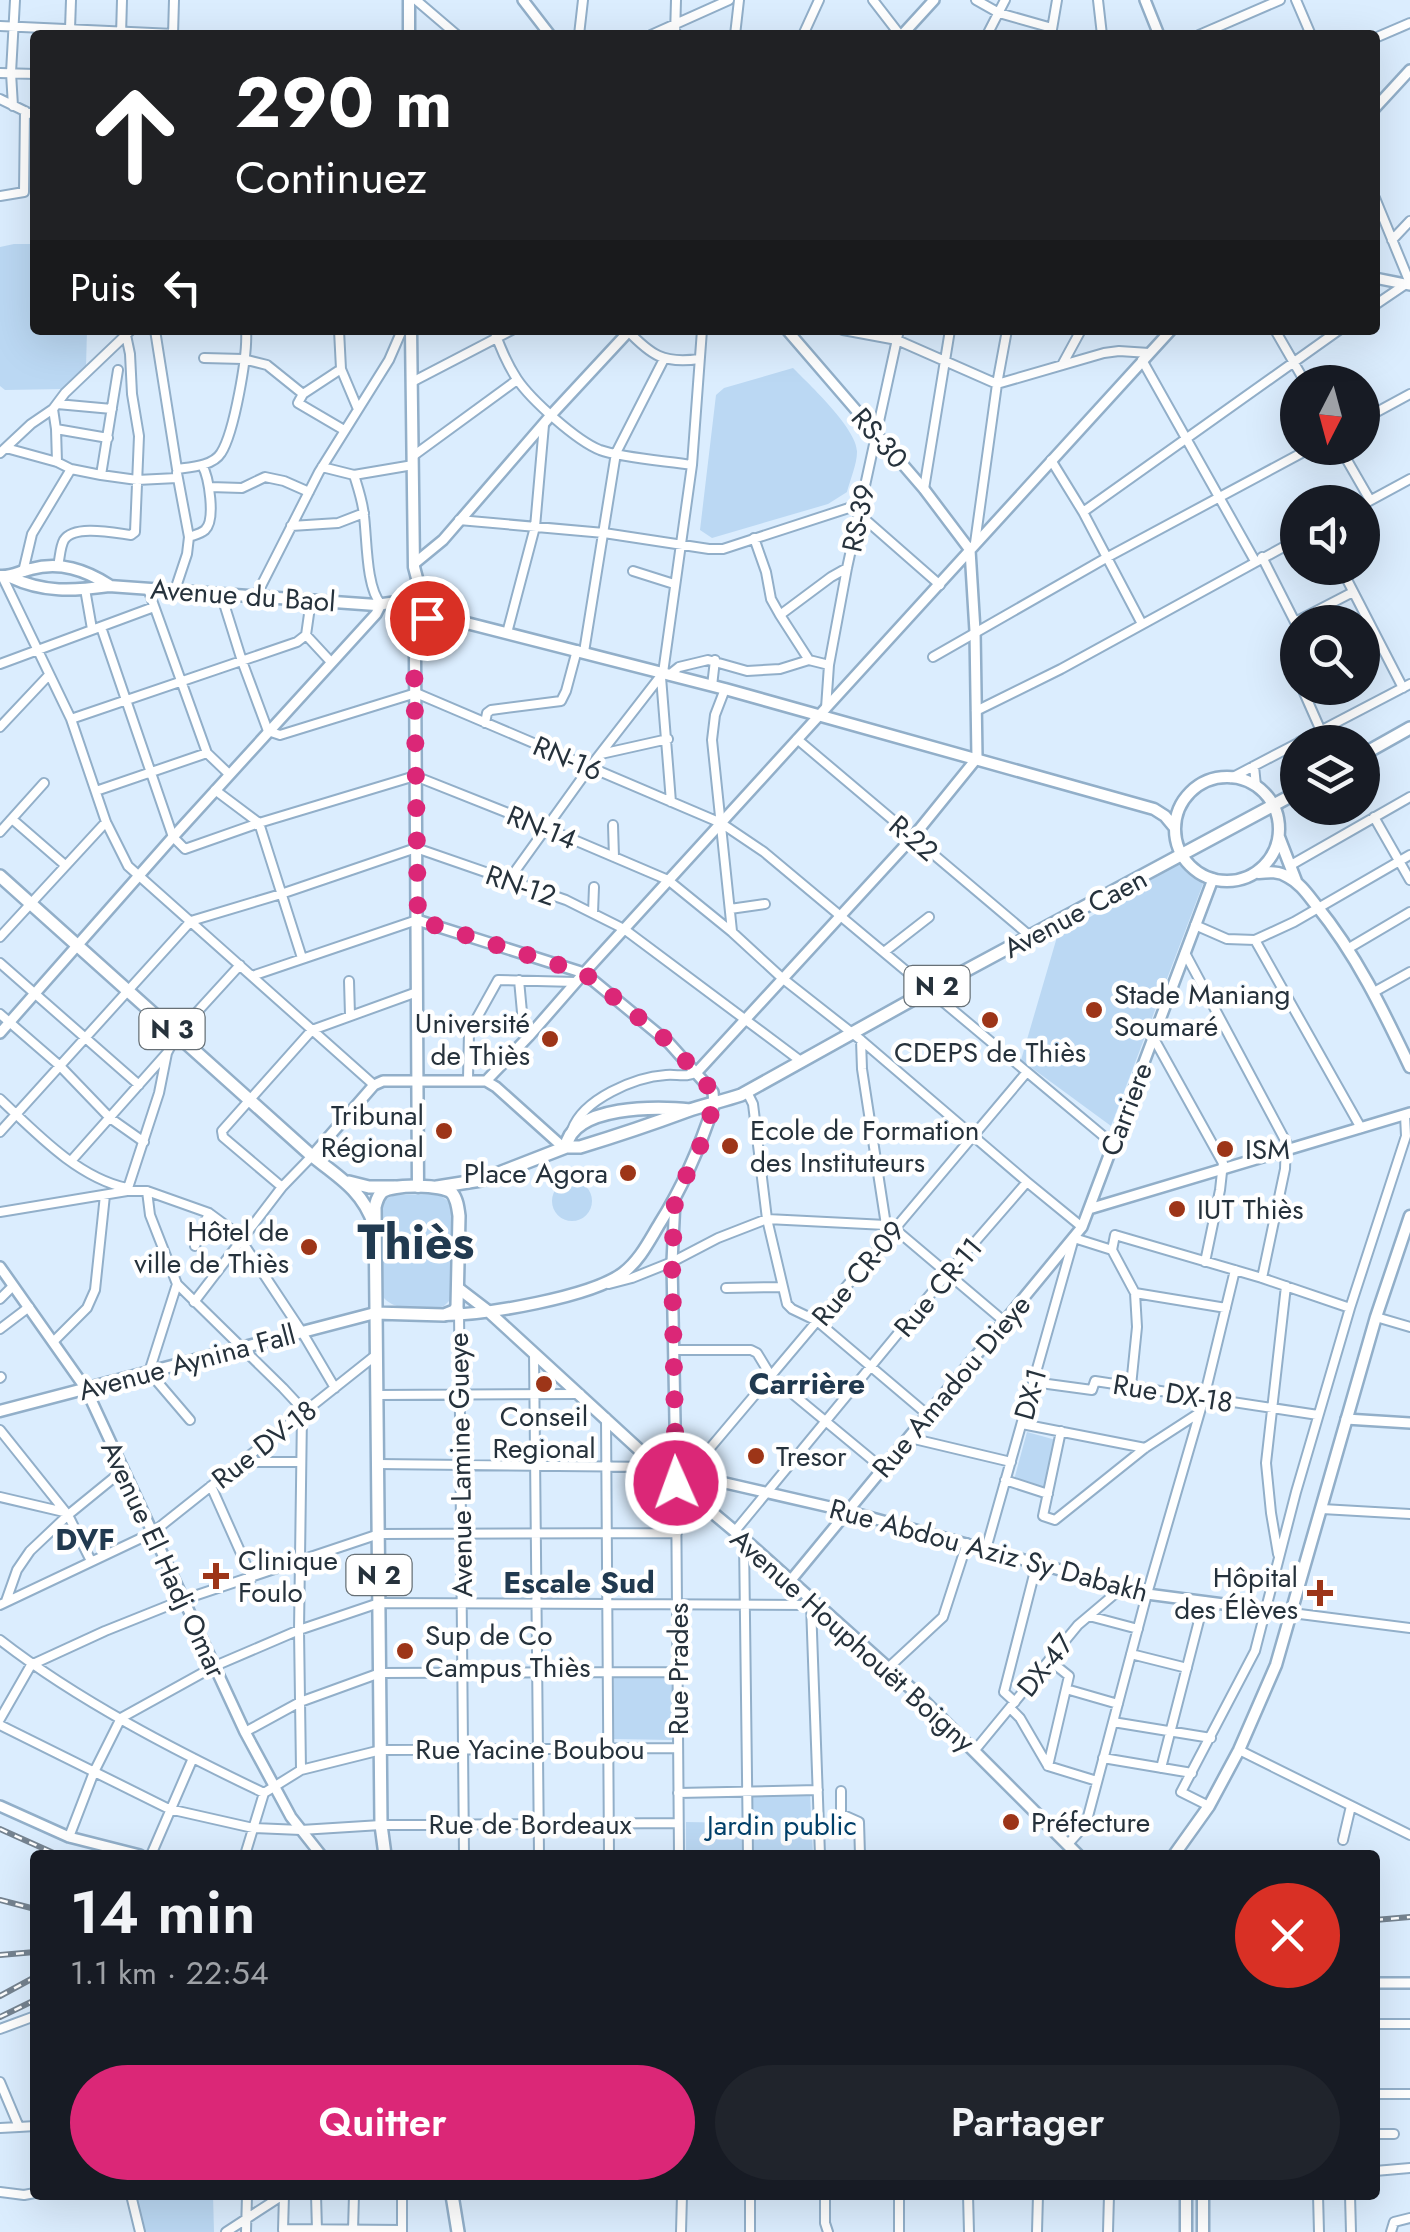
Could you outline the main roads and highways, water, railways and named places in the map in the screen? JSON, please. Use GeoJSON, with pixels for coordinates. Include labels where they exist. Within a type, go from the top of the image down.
{"type":"FeatureCollection","features":[{"type":"Feature","properties":{"kind":"main road"},"geometry":{"type":"LineString","coordinates":[[409,30],[412,0]]}},
{"type":"Feature","properties":{"kind":"main road"},"geometry":{"type":"LineString","coordinates":[[412,335],[415,565],[426,613],[416,634],[414,654]]}},
{"type":"Feature","properties":{"kind":"main road"},"geometry":{"type":"LineString","coordinates":[[415,565],[400,607],[411,634],[416,693],[418,1187]]}},
{"type":"Feature","properties":{"kind":"main road","name":"Avenue du Baol"},"geometry":{"type":"LineString","coordinates":[[4,576],[58,566],[84,572],[110,586]]}},
{"type":"Feature","properties":{"kind":"main road","name":"Avenue du Baol"},"geometry":{"type":"LineString","coordinates":[[4,576],[48,590],[110,586],[379,606]]}},
{"type":"Feature","properties":{"kind":"main road"},"geometry":{"type":"LineString","coordinates":[[379,606],[413,598],[443,616],[664,675],[823,711],[1154,809],[1175,828],[1183,856],[1196,870],[1213,879],[1235,880],[1276,872],[1297,882]]}},
{"type":"Feature","properties":{"kind":"main road"},"geometry":{"type":"LineString","coordinates":[[379,606],[412,624],[443,616]]}},
{"type":"Feature","properties":{"kind":"main road"},"geometry":{"type":"LineString","coordinates":[[1380,745],[1410,728]]}},
{"type":"Feature","properties":{"kind":"main road"},"geometry":{"type":"LineString","coordinates":[[1175,828],[1183,803],[1208,781],[1231,778],[1256,786],[1274,806],[1279,821],[1273,854],[1256,873]]}},
{"type":"Feature","properties":{"kind":"main road","name":"Avenue Caen"},"geometry":{"type":"LineString","coordinates":[[481,1180],[565,1147],[580,1148],[747,1092],[856,1037],[930,990],[1280,802]]}},
{"type":"Feature","properties":{"kind":"main road"},"geometry":{"type":"LineString","coordinates":[[1154,809],[1183,803]]}},
{"type":"Feature","properties":{"kind":"main road"},"geometry":{"type":"LineString","coordinates":[[1279,837],[1297,882],[1349,948],[1410,1067]]}},
{"type":"Feature","properties":{"kind":"main road","name":"N 3"},"geometry":{"type":"LineString","coordinates":[[0,876],[345,1182],[363,1199],[375,1229]]}},
{"type":"Feature","properties":{"kind":"main road"},"geometry":{"type":"LineString","coordinates":[[458,1302],[488,1311],[600,1286],[621,1274],[633,1264],[675,1200],[702,1142],[714,1104]]}},
{"type":"Feature","properties":{"kind":"main road","name":"Avenue Caen"},"geometry":{"type":"LineString","coordinates":[[565,1147],[571,1133],[606,1113],[652,1107],[690,1110]]}},
{"type":"Feature","properties":{"kind":"main road"},"geometry":{"type":"LineString","coordinates":[[459,1216],[464,1198],[481,1180]]}},
{"type":"Feature","properties":{"kind":"main road","name":"N 2"},"geometry":{"type":"LineString","coordinates":[[437,1187],[481,1180]]}},
{"type":"Feature","properties":{"kind":"main road"},"geometry":{"type":"LineString","coordinates":[[345,1182],[370,1187],[398,1187],[418,1187],[437,1187],[454,1195],[459,1216],[458,1302],[454,1311],[444,1315],[374,1314],[376,1201],[384,1190],[398,1187]]}},
{"type":"Feature","properties":{"kind":"main road"},"geometry":{"type":"LineString","coordinates":[[1178,1850],[1209,1806],[1239,1750],[1276,1665],[1376,1317],[1410,1216]]}},
{"type":"Feature","properties":{"kind":"main road","name":"Avenue Houphouët Boigny"},"geometry":{"type":"LineString","coordinates":[[458,1302],[488,1311],[658,1468],[676,1477],[888,1668],[1073,1850]]}},
{"type":"Feature","properties":{"kind":"main road","name":"N 2"},"geometry":{"type":"LineString","coordinates":[[374,1314],[383,1850]]}},
{"type":"Feature","properties":{"kind":"main road","name":"Avenue Aynina Fall"},"geometry":{"type":"LineString","coordinates":[[0,1411],[374,1314]]}},
{"type":"Feature","properties":{"kind":"main road","name":"N 2"},"geometry":{"type":"LineString","coordinates":[[377,1850],[381,1831]]}},
{"type":"Feature","properties":{"kind":"main road"},"geometry":{"type":"LineString","coordinates":[[446,2232],[451,2200]]}},
{"type":"Feature","properties":{"kind":"main road"},"geometry":{"type":"LineString","coordinates":[[453,2200],[458,2232]]}},
{"type":"Feature","properties":{"kind":"main road"},"geometry":{"type":"LineString","coordinates":[[1186,2200],[1186,2232]]}},
{"type":"Feature","properties":{"kind":"main road"},"geometry":{"type":"LineString","coordinates":[[1203,2200],[1203,2232]]}},
{"type":"Feature","properties":{"kind":"railway"},"geometry":{"type":"LineString","coordinates":[[0,1829],[47,1850]]}},
{"type":"Feature","properties":{"kind":"railway"},"geometry":{"type":"LineString","coordinates":[[0,1900],[30,1908]]}},
{"type":"Feature","properties":{"kind":"railway"},"geometry":{"type":"LineString","coordinates":[[1380,1920],[1410,1917]]}},
{"type":"Feature","properties":{"kind":"railway"},"geometry":{"type":"LineString","coordinates":[[0,1955],[30,1952]]}},
{"type":"Feature","properties":{"kind":"railway"},"geometry":{"type":"LineString","coordinates":[[0,1996],[30,1980]]}},
{"type":"Feature","properties":{"kind":"railway"},"geometry":{"type":"LineString","coordinates":[[0,2017],[30,2002]]}},
{"type":"Feature","properties":{"kind":"place","name":"Stade Maniang Soumaré"},"geometry":{"type":"Point","coordinates":[1094,1010]}},
{"type":"Feature","properties":{"kind":"place","name":"CDEPS de Thiès"},"geometry":{"type":"Point","coordinates":[990,1020]}},
{"type":"Feature","properties":{"kind":"place","name":"Université de Thiès"},"geometry":{"type":"Point","coordinates":[550,1039]}},
{"type":"Feature","properties":{"kind":"place","name":"Tribunal Régional"},"geometry":{"type":"Point","coordinates":[444,1131]}},
{"type":"Feature","properties":{"kind":"place","name":"Ecole de Formation des Instituteurs"},"geometry":{"type":"Point","coordinates":[730,1146]}},
{"type":"Feature","properties":{"kind":"place","name":"ISM"},"geometry":{"type":"Point","coordinates":[1225,1149]}},
{"type":"Feature","properties":{"kind":"place","name":"Place Agora"},"geometry":{"type":"Point","coordinates":[628,1173]}},
{"type":"Feature","properties":{"kind":"place","name":"IUT Thiès"},"geometry":{"type":"Point","coordinates":[1177,1209]}},
{"type":"Feature","properties":{"kind":"place","name":"Hôtel de ville de Thiès"},"geometry":{"type":"Point","coordinates":[309,1247]}},
{"type":"Feature","properties":{"kind":"place","name":"Conseil Regional"},"geometry":{"type":"Point","coordinates":[544,1384]}},
{"type":"Feature","properties":{"kind":"place","name":"Tresor"},"geometry":{"type":"Point","coordinates":[756,1456]}},
{"type":"Feature","properties":{"kind":"place","name":"Clinique Foulo"},"geometry":{"type":"Point","coordinates":[216,1576]}},
{"type":"Feature","properties":{"kind":"place","name":"Hôpital des Élèves"},"geometry":{"type":"Point","coordinates":[1320,1593]}},
{"type":"Feature","properties":{"kind":"place","name":"Sup de Co Campus Thiès"},"geometry":{"type":"Point","coordinates":[405,1651]}},
{"type":"Feature","properties":{"kind":"place","name":"Préfecture"},"geometry":{"type":"Point","coordinates":[1011,1822]}},
{"type":"Feature","properties":{"kind":"district","name":"Thiès"},"geometry":{"type":"Point","coordinates":[416,1242]}},
{"type":"Feature","properties":{"kind":"district","name":"Carrière"},"geometry":{"type":"Point","coordinates":[807,1384]}},
{"type":"Feature","properties":{"kind":"district","name":"DVF"},"geometry":{"type":"Point","coordinates":[85,1540]}},
{"type":"Feature","properties":{"kind":"district","name":"Escale Sud"},"geometry":{"type":"Point","coordinates":[579,1583]}},
{"type":"Feature","properties":{"kind":"park label","name":"Jardin public"},"geometry":{"type":"Point","coordinates":[782,1825]}}]}
